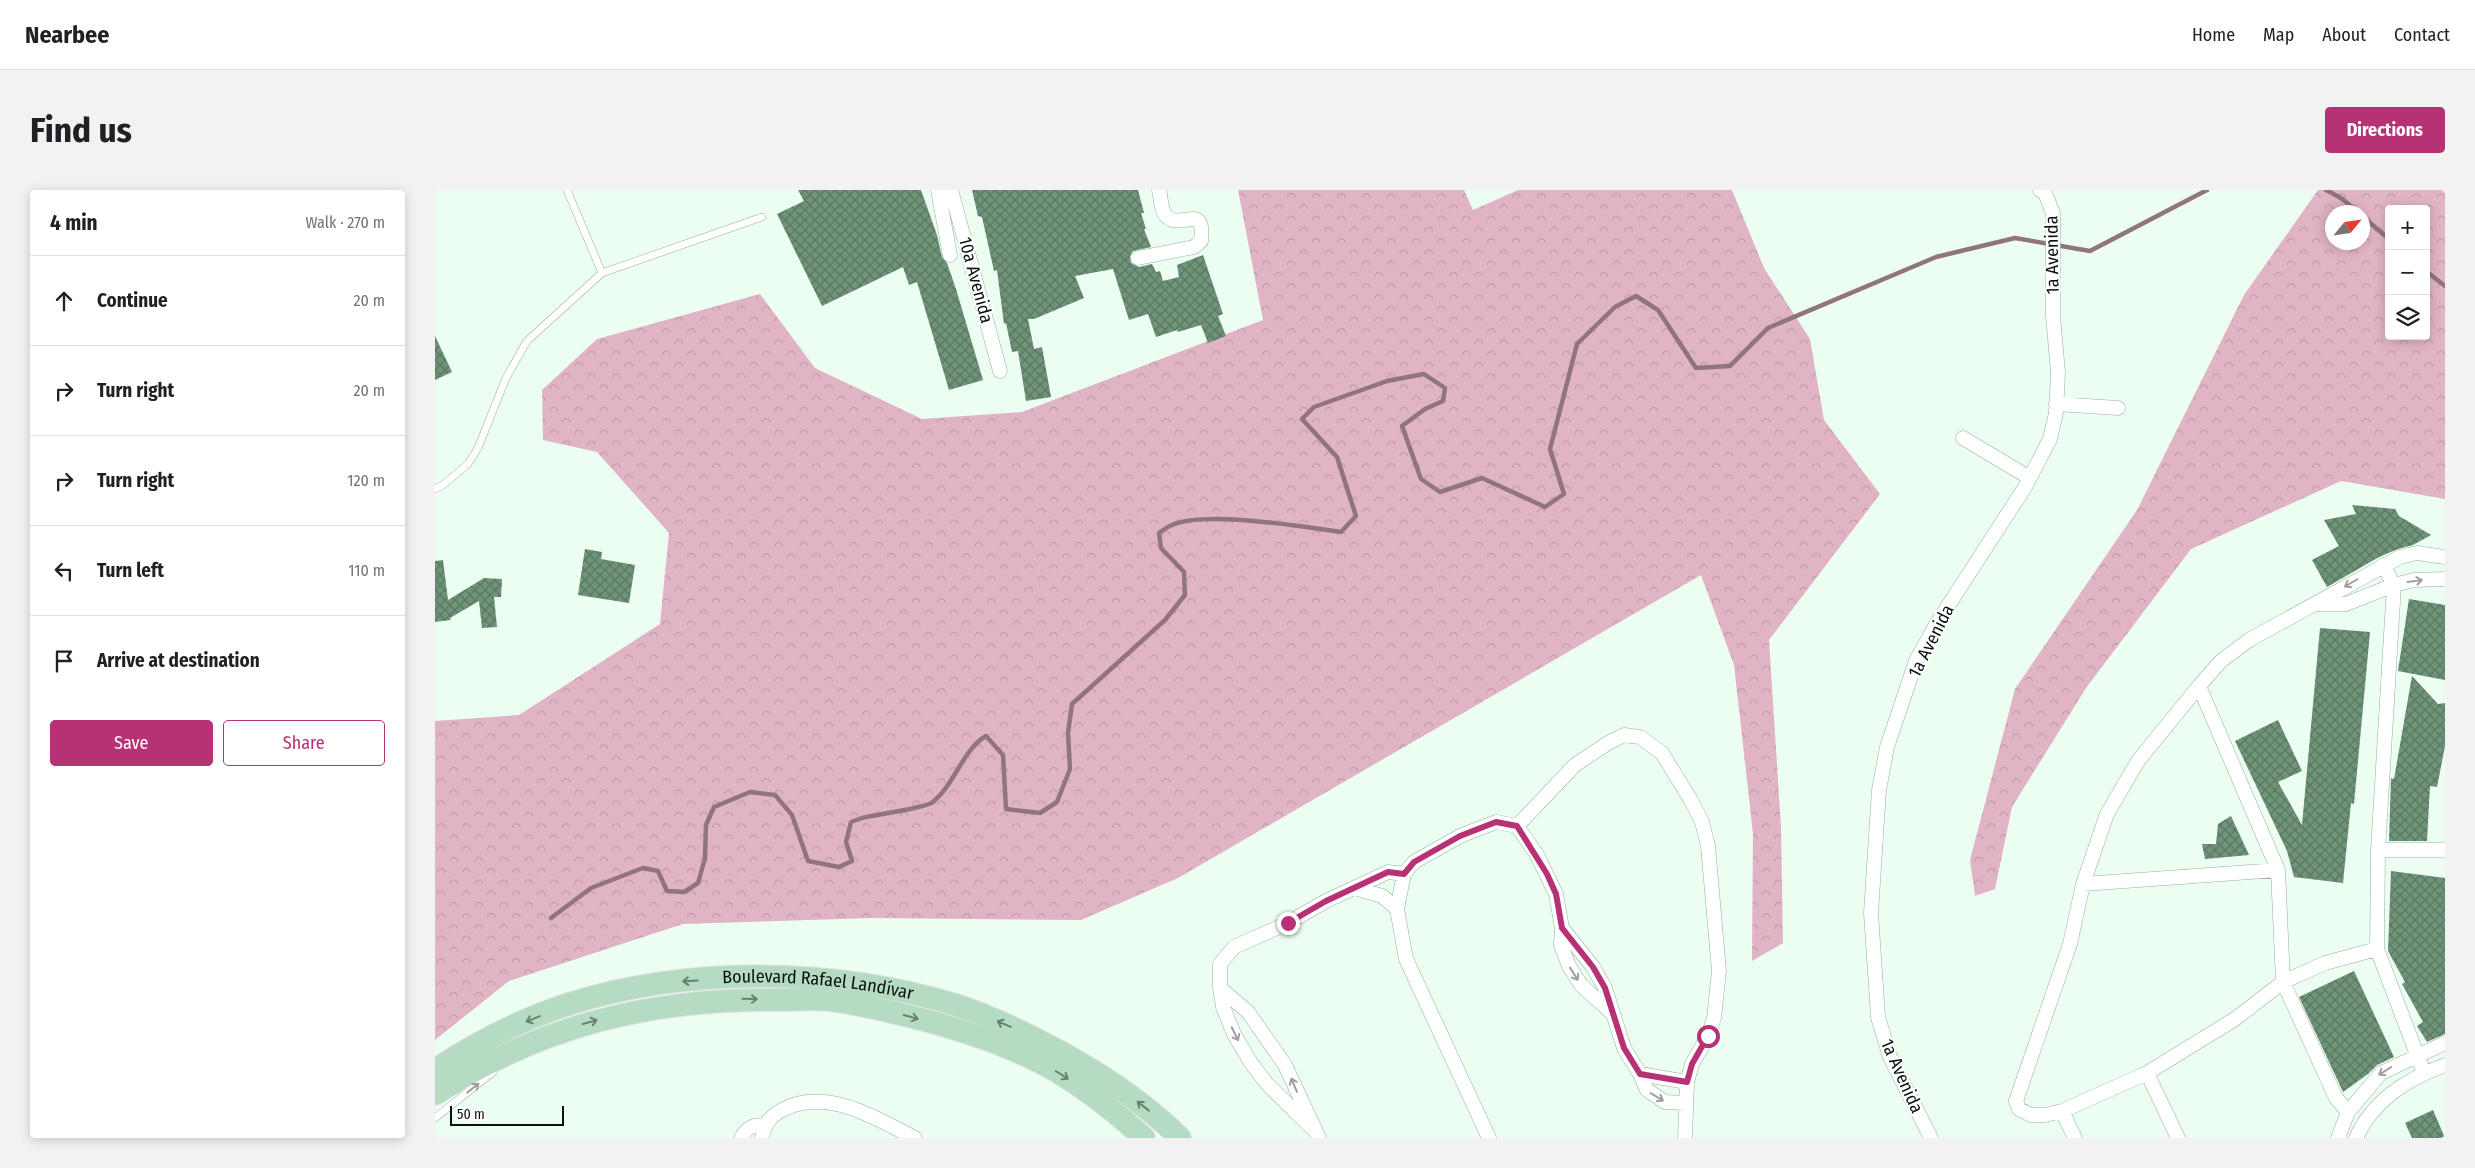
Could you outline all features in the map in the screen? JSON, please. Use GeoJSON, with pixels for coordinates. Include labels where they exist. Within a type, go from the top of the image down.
{"type":"FeatureCollection","features":[{"type":"Feature","properties":{"kind":"main road","name":"Boulevard Rafael Landívar"},"geometry":{"type":"LineString","coordinates":[[435,1070],[460,1054],[512,1027],[569,1004],[628,990],[674,982],[758,977],[838,981],[902,992],[956,1005],[1029,1035],[1109,1079],[1167,1125],[1180,1138]]}},
{"type":"Feature","properties":{"kind":"main road","name":"Boulevard Rafael Landívar"},"geometry":{"type":"LineString","coordinates":[[435,1094],[457,1080],[533,1041],[580,1025],[653,1009],[733,999],[829,1000],[889,1011],[968,1032],[1022,1054],[1056,1071],[1099,1099],[1144,1138]]}},
{"type":"Feature","properties":{"kind":"street"},"geometry":{"type":"LineString","coordinates":[[938,190],[949,255]]}},
{"type":"Feature","properties":{"kind":"street","name":"10a Avenida"},"geometry":{"type":"LineString","coordinates":[[951,190],[1000,370]]}},
{"type":"Feature","properties":{"kind":"street"},"geometry":{"type":"LineString","coordinates":[[1138,258],[1194,246],[1201,241],[1203,228],[1201,222],[1196,219],[1173,220],[1167,218],[1164,214],[1159,190]]}},
{"type":"Feature","properties":{"kind":"street","name":"1a Avenida"},"geometry":{"type":"LineString","coordinates":[[1931,1138],[1890,1057],[1878,1017],[1871,913],[1879,790],[1887,747],[1916,661],[1937,623],[2030,478],[2050,439],[2057,404],[2058,372],[2053,316],[2053,213],[2044,191]]}},
{"type":"Feature","properties":{"kind":"street"},"geometry":{"type":"LineString","coordinates":[[2057,404],[2118,408]]}},
{"type":"Feature","properties":{"kind":"street"},"geometry":{"type":"LineString","coordinates":[[1963,438],[2030,478]]}},
{"type":"Feature","properties":{"kind":"street"},"geometry":{"type":"LineString","coordinates":[[2377,948],[2325,963],[2283,982],[2235,1019],[2147,1074],[2062,1110],[2045,1115],[2031,1115],[2019,1109],[2016,1101],[2070,944],[2083,884],[2107,814],[2138,761],[2221,662],[2249,640],[2280,621],[2318,604],[2383,565],[2400,557],[2417,553],[2445,558]]}},
{"type":"Feature","properties":{"kind":"street"},"geometry":{"type":"LineString","coordinates":[[2383,565],[2394,585],[2378,850],[2377,948],[2424,1073]]}},
{"type":"Feature","properties":{"kind":"street"},"geometry":{"type":"LineString","coordinates":[[2318,604],[2346,604],[2394,585],[2414,580],[2445,579]]}},
{"type":"Feature","properties":{"kind":"street"},"geometry":{"type":"LineString","coordinates":[[2199,686],[2278,870],[2283,982],[2336,1098],[2348,1112]]}},
{"type":"Feature","properties":{"kind":"street"},"geometry":{"type":"LineString","coordinates":[[1517,826],[1575,765],[1607,743],[1624,735],[1640,737],[1662,753],[1692,802],[1702,822],[1711,869],[1719,972],[1714,1018],[1708,1036],[1692,1064],[1687,1082],[1685,1138]]}},
{"type":"Feature","properties":{"kind":"street"},"geometry":{"type":"LineString","coordinates":[[1489,1138],[1407,959],[1397,909],[1404,874],[1414,862],[1460,836],[1496,822],[1517,826],[1537,855],[1556,894],[1562,928],[1561,945],[1569,966],[1581,985],[1613,1014]]}},
{"type":"Feature","properties":{"kind":"street"},"geometry":{"type":"LineString","coordinates":[[2378,850],[2445,850]]}},
{"type":"Feature","properties":{"kind":"street"},"geometry":{"type":"LineString","coordinates":[[2083,884],[2278,870]]}},
{"type":"Feature","properties":{"kind":"street"},"geometry":{"type":"LineString","coordinates":[[1316,1134],[1284,1102],[1251,1063],[1234,1034],[1223,1007],[1220,988],[1220,964],[1234,947],[1288,923],[1326,901],[1388,872],[1404,874]]}},
{"type":"Feature","properties":{"kind":"street"},"geometry":{"type":"LineString","coordinates":[[1355,888],[1383,896],[1397,909]]}},
{"type":"Feature","properties":{"kind":"street"},"geometry":{"type":"LineString","coordinates":[[1562,928],[1593,967],[1605,988],[1624,1048],[1640,1074],[1647,1090],[1665,1102],[1686,1103]]}},
{"type":"Feature","properties":{"kind":"street"},"geometry":{"type":"LineString","coordinates":[[1220,988],[1248,1012],[1285,1065],[1316,1134]]}},
{"type":"Feature","properties":{"kind":"street"},"geometry":{"type":"LineString","coordinates":[[2338,1138],[2348,1112],[2381,1073],[2417,1054],[2445,1043]]}},
{"type":"Feature","properties":{"kind":"street"},"geometry":{"type":"LineString","coordinates":[[2356,1138],[2385,1097],[2403,1084],[2445,1065]]}},
{"type":"Feature","properties":{"kind":"street"},"geometry":{"type":"LineString","coordinates":[[1640,1074],[1687,1082]]}},
{"type":"Feature","properties":{"kind":"street"},"geometry":{"type":"LineString","coordinates":[[2147,1074],[2178,1138]]}},
{"type":"Feature","properties":{"kind":"street"},"geometry":{"type":"LineString","coordinates":[[741,1138],[747,1129],[753,1126],[763,1131],[776,1113],[791,1106],[821,1101],[855,1108],[915,1138]]}},
{"type":"Feature","properties":{"kind":"street"},"geometry":{"type":"LineString","coordinates":[[2062,1110],[2075,1138]]}},
{"type":"Feature","properties":{"kind":"lane"},"geometry":{"type":"LineString","coordinates":[[567,190],[602,274]]}},
{"type":"Feature","properties":{"kind":"lane"},"geometry":{"type":"LineString","coordinates":[[435,488],[443,486],[468,464],[478,448],[506,378],[527,341],[602,274],[762,217]]}},
{"type":"Feature","properties":{"kind":"lane"},"geometry":{"type":"LineString","coordinates":[[435,1118],[533,1041]]}},
{"type":"Feature","properties":{"kind":"green space"},"geometry":{"type":"Polygon","coordinates":[[[1238,190],[1464,190],[1473,210],[1518,190],[1732,190],[1764,268],[1810,339],[1824,420],[1880,494],[1769,640],[1781,827],[1783,943],[1752,961],[1753,834],[1734,665],[1701,575],[1178,878],[1081,920],[871,918],[683,924],[509,981],[435,1040],[435,721],[519,715],[660,624],[669,533],[597,452],[543,440],[542,390],[597,339],[760,294],[815,368],[922,419],[1022,412],[1263,320],[1238,190]]]}},
{"type":"Feature","properties":{"kind":"green space"},"geometry":{"type":"Polygon","coordinates":[[[2318,190],[2445,190],[2445,499],[2341,481],[2191,549],[2086,688],[2012,807],[1995,889],[1975,896],[1970,860],[2015,689],[2137,510],[2244,295],[2318,190]]]}},
{"type":"Feature","properties":{"kind":"building"},"geometry":{"type":"Polygon","coordinates":[[[798,190],[921,190],[937,235],[942,257],[947,263],[956,289],[983,380],[949,390],[917,282],[909,285],[903,267],[822,306],[777,214],[804,201],[798,190]]]}},
{"type":"Feature","properties":{"kind":"building"},"geometry":{"type":"Polygon","coordinates":[[[972,190],[1138,190],[1144,213],[1141,213],[1146,229],[1144,229],[1151,247],[1133,251],[1130,256],[1131,263],[1139,267],[1152,264],[1156,272],[1160,271],[1163,281],[1179,277],[1177,265],[1203,255],[1223,314],[1218,316],[1226,336],[1208,343],[1201,325],[1156,337],[1148,314],[1129,320],[1113,269],[1075,276],[1084,298],[1034,319],[1028,319],[1034,349],[1042,347],[1051,397],[1026,401],[1018,351],[1012,352],[1006,323],[1004,324],[997,270],[994,271],[982,217],[978,216],[972,190]]]}},
{"type":"Feature","properties":{"kind":"building"},"geometry":{"type":"Polygon","coordinates":[[[435,336],[452,372],[435,380],[435,336]]]}},
{"type":"Feature","properties":{"kind":"building"},"geometry":{"type":"Polygon","coordinates":[[[2352,505],[2395,509],[2399,516],[2431,535],[2413,545],[2379,557],[2327,587],[2312,560],[2339,546],[2324,520],[2356,514],[2352,505]]]}},
{"type":"Feature","properties":{"kind":"building"},"geometry":{"type":"Polygon","coordinates":[[[585,549],[602,552],[601,559],[635,565],[629,603],[578,595],[585,549]]]}},
{"type":"Feature","properties":{"kind":"building"},"geometry":{"type":"Polygon","coordinates":[[[443,560],[448,600],[484,578],[502,579],[501,597],[494,597],[497,627],[482,628],[479,601],[450,618],[451,620],[435,622],[435,561],[443,560]]]}},
{"type":"Feature","properties":{"kind":"building"},"geometry":{"type":"Polygon","coordinates":[[[2409,599],[2445,605],[2445,680],[2398,671],[2409,599]]]}},
{"type":"Feature","properties":{"kind":"building"},"geometry":{"type":"Polygon","coordinates":[[[2320,628],[2370,632],[2354,804],[2351,803],[2343,883],[2294,877],[2287,851],[2235,741],[2278,720],[2302,771],[2278,782],[2302,825],[2320,628]]]}},
{"type":"Feature","properties":{"kind":"building"},"geometry":{"type":"Polygon","coordinates":[[[2412,676],[2438,704],[2445,703],[2445,746],[2437,787],[2430,786],[2427,841],[2389,841],[2391,778],[2394,779],[2412,676]]]}},
{"type":"Feature","properties":{"kind":"building"},"geometry":{"type":"Polygon","coordinates":[[[2231,816],[2249,855],[2205,859],[2202,844],[2216,844],[2218,824],[2231,816]]]}},
{"type":"Feature","properties":{"kind":"building"},"geometry":{"type":"Polygon","coordinates":[[[2391,871],[2445,878],[2445,1034],[2427,1042],[2417,1026],[2423,1022],[2402,984],[2405,982],[2388,951],[2391,871]]]}},
{"type":"Feature","properties":{"kind":"building"},"geometry":{"type":"Polygon","coordinates":[[[2354,971],[2394,1057],[2377,1065],[2343,1092],[2299,997],[2354,971]]]}},
{"type":"Feature","properties":{"kind":"building"},"geometry":{"type":"Polygon","coordinates":[[[2433,1110],[2445,1138],[2412,1138],[2405,1123],[2433,1110]]]}},
{"type":"Feature","properties":{"kind":"waterway"},"geometry":{"type":"LineString","coordinates":[[551,918],[591,888],[643,868],[658,871],[667,891],[684,892],[698,883],[705,858],[706,825],[714,807],[750,792],[775,795],[792,815],[808,861],[839,867],[852,861],[846,842],[851,822],[862,818],[921,807],[933,802],[941,795],[971,749],[986,736],[1003,755],[1006,809],[1040,813],[1057,802],[1070,769],[1068,733],[1072,704],[1165,620],[1185,595],[1184,572],[1161,548],[1159,533],[1172,525],[1207,519],[1255,521],[1341,532],[1356,516],[1337,457],[1302,419],[1314,407],[1387,381],[1424,374],[1445,388],[1443,401],[1425,409],[1402,426],[1421,479],[1440,492],[1482,478],[1545,507],[1564,494],[1550,449],[1577,344],[1615,307],[1636,296],[1658,310],[1696,368],[1730,366],[1768,328],[1936,257],[2015,238],[2090,251],[2207,190]]}},
{"type":"Feature","properties":{"kind":"waterway"},"geometry":{"type":"LineString","coordinates":[[2326,190],[2350,205]]}},
{"type":"Feature","properties":{"kind":"waterway"},"geometry":{"type":"LineString","coordinates":[[2370,223],[2385,236]]}},
{"type":"Feature","properties":{"kind":"waterway"},"geometry":{"type":"LineString","coordinates":[[2430,274],[2445,286]]}},
{"type":"Feature","properties":{"kind":"route"},"geometry":{"type":"LineString","coordinates":[[1288,923],[1326,901],[1388,872],[1404,874],[1414,862],[1460,836],[1496,822],[1517,826],[1537,855],[1556,894],[1562,928],[1593,967],[1605,988],[1617,1031],[1632,1065],[1640,1074],[1687,1082],[1692,1064],[1708,1036]]}}]}
